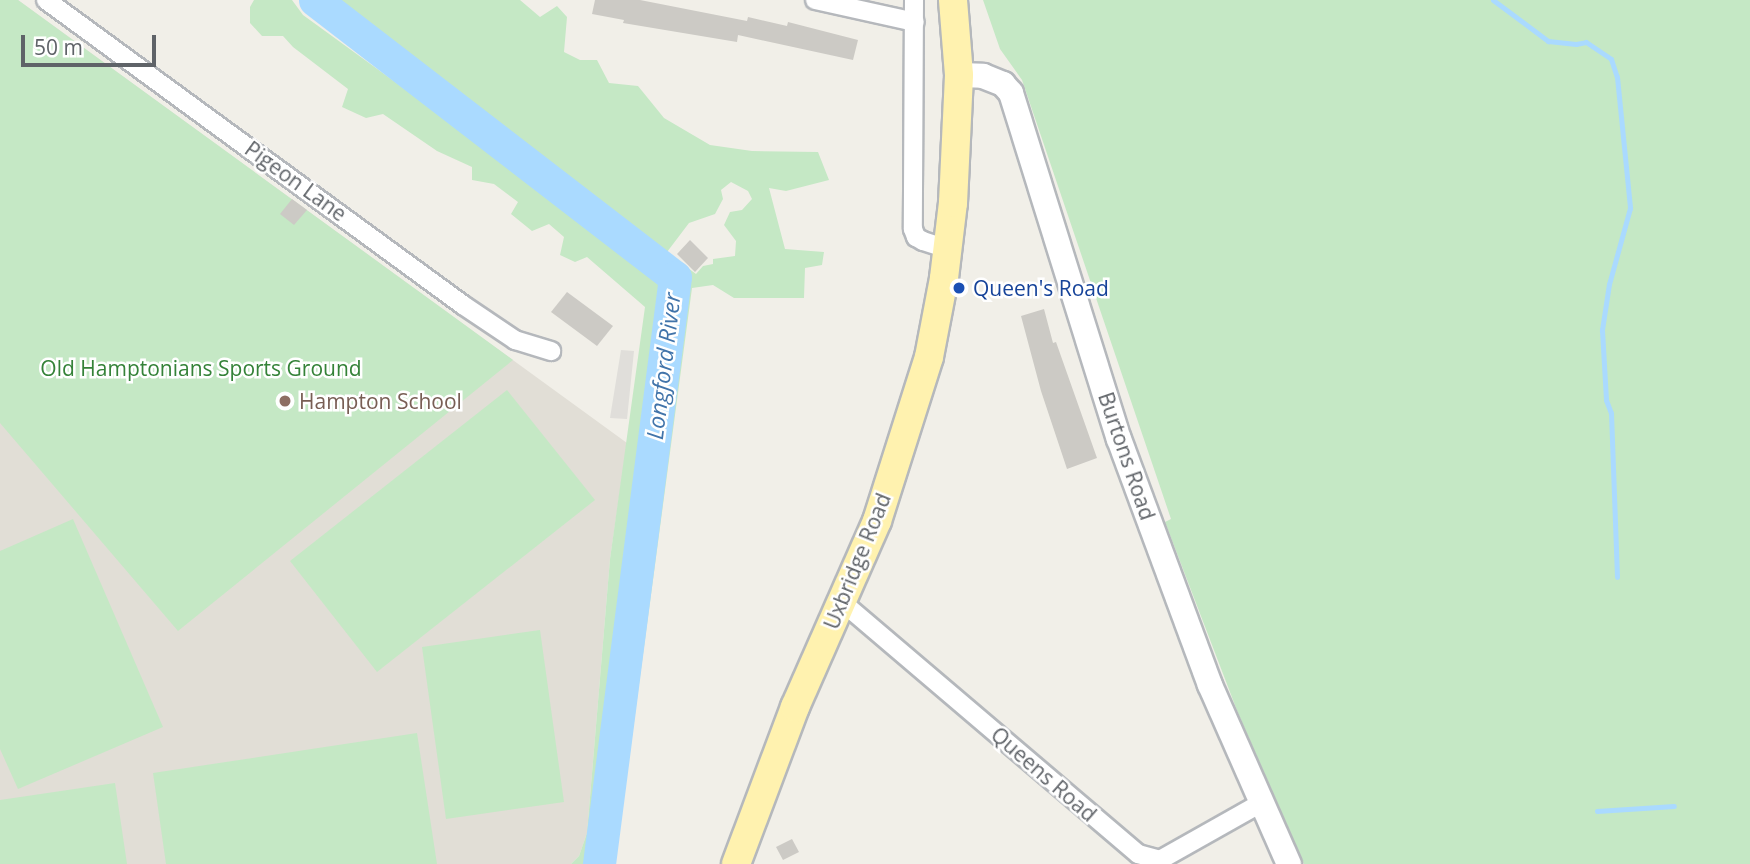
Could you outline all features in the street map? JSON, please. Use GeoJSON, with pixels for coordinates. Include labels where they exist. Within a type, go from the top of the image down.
{"type":"FeatureCollection","features":[{"type":"Feature","properties":{"kind":"main road","name":"Uxbridge Road"},"geometry":{"type":"LineString","coordinates":[[736,864],[785,732],[877,521],[929,357],[948,249],[960,75],[953,0]]}},
{"type":"Feature","properties":{"kind":"street","name":"Pigeon Lane"},"geometry":{"type":"LineString","coordinates":[[46,0],[463,305],[515,340],[551,351]]}},
{"type":"Feature","properties":{"kind":"street"},"geometry":{"type":"LineString","coordinates":[[815,0],[915,22]]}},
{"type":"Feature","properties":{"kind":"street"},"geometry":{"type":"LineString","coordinates":[[914,0],[913,229],[916,237],[922,241],[948,249]]}},
{"type":"Feature","properties":{"kind":"street","name":"Burtons Road"},"geometry":{"type":"LineString","coordinates":[[960,75],[983,76],[1003,84],[1011,93],[1119,439],[1210,684],[1289,864]]}},
{"type":"Feature","properties":{"kind":"street","name":"Queens Road"},"geometry":{"type":"LineString","coordinates":[[842,603],[869,623],[1138,854],[1160,862],[1263,802]]}},
{"type":"Feature","properties":{"kind":"shaded area","name":"Hampton School"},"geometry":{"type":"Polygon","coordinates":[[[0,0],[18,0],[627,443],[610,559],[587,833],[579,856],[571,864],[0,864],[0,0]]]}},
{"type":"Feature","properties":{"kind":"shaded area"},"geometry":{"type":"Polygon","coordinates":[[[621,350],[634,351],[627,419],[610,418],[621,350]]]}},
{"type":"Feature","properties":{"kind":"green space","name":"Old Hamptonians Sports Ground"},"geometry":{"type":"Polygon","coordinates":[[[0,0],[18,0],[513,360],[178,631],[0,423],[0,0]]]}},
{"type":"Feature","properties":{"kind":"green space"},"geometry":{"type":"Polygon","coordinates":[[[254,0],[292,0],[303,15],[669,281],[668,307],[678,309],[678,272],[684,265],[696,274],[703,266],[713,264],[713,259],[735,256],[736,241],[724,225],[730,212],[742,210],[752,199],[748,191],[731,182],[721,190],[723,199],[715,214],[689,223],[664,256],[610,211],[324,0],[520,0],[540,17],[557,6],[567,17],[564,52],[580,60],[597,60],[609,83],[638,86],[664,118],[710,145],[752,151],[818,152],[829,180],[786,191],[769,188],[785,249],[824,252],[822,265],[805,268],[804,298],[734,298],[713,285],[692,288],[615,864],[571,864],[579,856],[587,833],[610,559],[645,307],[587,257],[575,262],[560,255],[564,237],[549,224],[532,231],[511,214],[518,202],[494,184],[472,180],[472,167],[437,151],[383,114],[366,118],[342,107],[348,89],[293,47],[283,36],[262,36],[250,23],[250,7],[254,0]]]}},
{"type":"Feature","properties":{"kind":"green space"},"geometry":{"type":"Polygon","coordinates":[[[983,0],[1750,0],[1750,864],[1304,864],[1238,713],[1165,522],[1171,519],[1022,80],[1000,49],[983,0]]]}},
{"type":"Feature","properties":{"kind":"green space"},"geometry":{"type":"Polygon","coordinates":[[[507,390],[595,500],[377,672],[290,561],[507,390]]]}},
{"type":"Feature","properties":{"kind":"green space"},"geometry":{"type":"Polygon","coordinates":[[[73,519],[163,727],[18,789],[0,749],[0,551],[73,519]]]}},
{"type":"Feature","properties":{"kind":"green space"},"geometry":{"type":"Polygon","coordinates":[[[540,630],[564,802],[446,819],[422,647],[540,630]]]}},
{"type":"Feature","properties":{"kind":"green space"},"geometry":{"type":"Polygon","coordinates":[[[417,733],[437,864],[166,864],[153,773],[417,733]]]}},
{"type":"Feature","properties":{"kind":"green space"},"geometry":{"type":"Polygon","coordinates":[[[115,783],[127,864],[0,864],[0,800],[115,783]]]}},
{"type":"Feature","properties":{"kind":"building"},"geometry":{"type":"Polygon","coordinates":[[[595,0],[640,0],[747,21],[748,17],[787,26],[788,22],[858,40],[853,60],[738,35],[737,42],[623,23],[624,20],[592,14],[595,0]]]}},
{"type":"Feature","properties":{"kind":"building"},"geometry":{"type":"Polygon","coordinates":[[[292,199],[307,210],[294,225],[280,214],[292,199]]]}},
{"type":"Feature","properties":{"kind":"building"},"geometry":{"type":"Polygon","coordinates":[[[690,240],[708,258],[695,272],[677,254],[690,240]]]}},
{"type":"Feature","properties":{"kind":"building"},"geometry":{"type":"Polygon","coordinates":[[[567,292],[613,326],[597,346],[551,312],[567,292]]]}},
{"type":"Feature","properties":{"kind":"building"},"geometry":{"type":"Polygon","coordinates":[[[1044,309],[1053,343],[1056,342],[1097,458],[1067,469],[1041,391],[1021,316],[1044,309]]]}},
{"type":"Feature","properties":{"kind":"building"},"geometry":{"type":"Polygon","coordinates":[[[792,839],[799,852],[783,860],[776,847],[792,839]]]}},
{"type":"Feature","properties":{"kind":"waterway","name":"Longford River"},"geometry":{"type":"LineString","coordinates":[[315,0],[675,277],[599,864]]}},
{"type":"Feature","properties":{"kind":"waterway"},"geometry":{"type":"LineString","coordinates":[[1493,0],[1548,41],[1576,44],[1586,42],[1611,59],[1617,77],[1630,208],[1609,284],[1602,330],[1606,400],[1611,413],[1617,577]]}},
{"type":"Feature","properties":{"kind":"waterway"},"geometry":{"type":"LineString","coordinates":[[1597,811],[1674,806]]}},
{"type":"Feature","properties":{"kind":"place","name":"Queen's Road"},"geometry":{"type":"Point","coordinates":[959,288]}},
{"type":"Feature","properties":{"kind":"place","name":"Hampton School"},"geometry":{"type":"Point","coordinates":[285,401]}}]}
